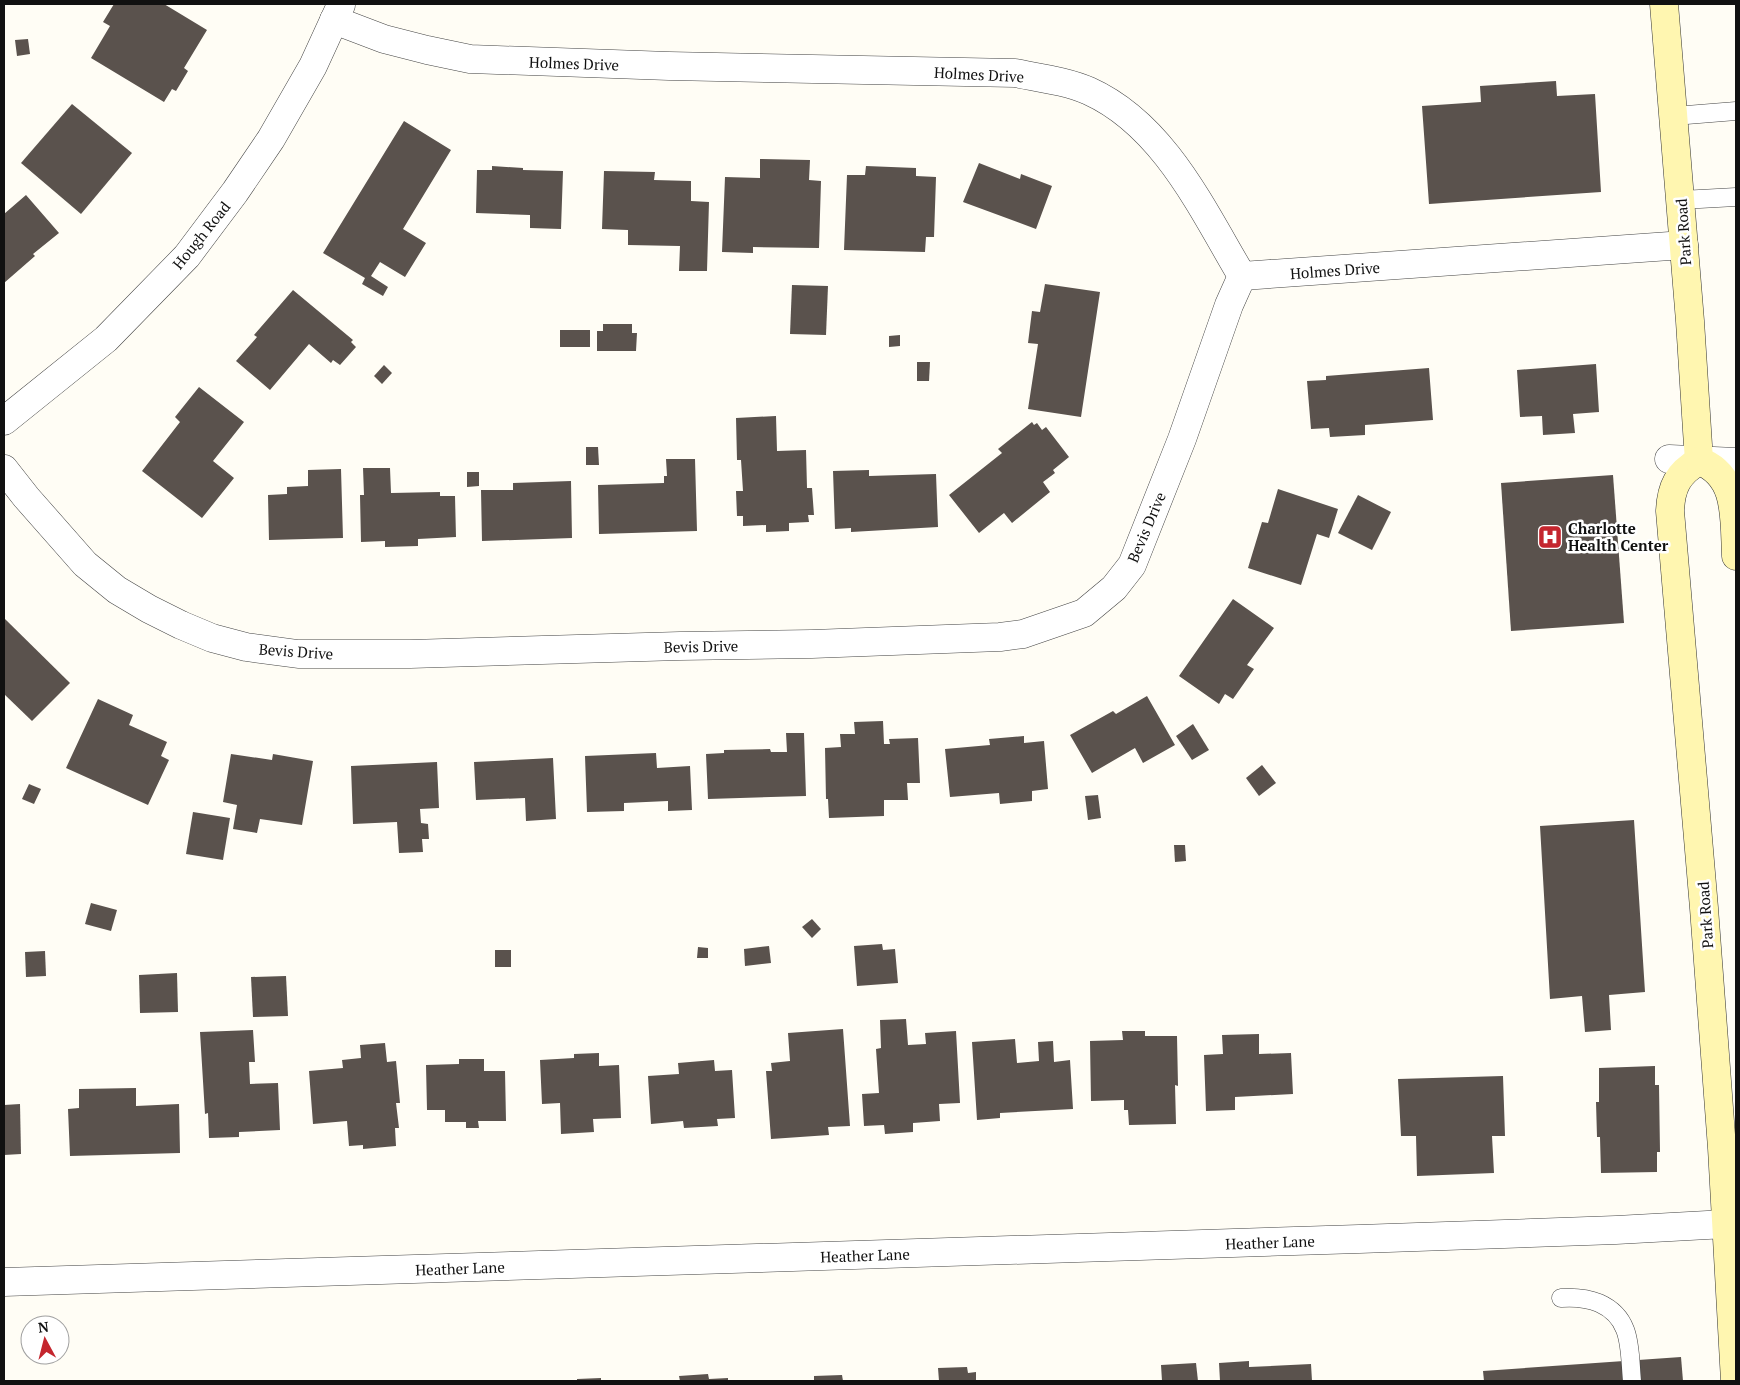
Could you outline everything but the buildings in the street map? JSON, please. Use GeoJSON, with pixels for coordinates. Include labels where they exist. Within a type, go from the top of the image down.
{"type":"FeatureCollection","features":[{"type":"Feature","properties":{"kind":"main road","name":"Park Road"},"geometry":{"type":"LineString","coordinates":[[1664,4],[1681,200],[1699,461],[1688,467],[1673,488],[1670,512],[1733,1227],[1734,1381]]}},
{"type":"Feature","properties":{"kind":"main road"},"geometry":{"type":"LineString","coordinates":[[1699,461],[1710,465],[1727,484],[1734,509],[1736,556]]}},
{"type":"Feature","properties":{"kind":"street","name":"Holmes Drive"},"geometry":{"type":"LineString","coordinates":[[338,12],[384,39],[470,59],[659,66],[1015,73],[1060,82],[1088,91],[1108,101],[1144,128],[1178,169],[1242,276],[1684,245]]}},
{"type":"Feature","properties":{"kind":"street","name":"Hough Road"},"geometry":{"type":"LineString","coordinates":[[4,420],[106,339],[187,256],[235,192],[271,139],[312,66],[338,12]]}},
{"type":"Feature","properties":{"kind":"street","name":"Bevis Drive"},"geometry":{"type":"LineString","coordinates":[[4,469],[85,564],[117,590],[181,625],[212,638],[246,647],[298,654],[410,654],[812,644],[1000,637],[1023,634],[1084,613],[1114,588],[1132,564],[1182,438],[1229,305],[1242,276]]}},
{"type":"Feature","properties":{"kind":"street"},"geometry":{"type":"LineString","coordinates":[[1668,459],[1736,462]]}},
{"type":"Feature","properties":{"kind":"street","name":"Heather Lane"},"geometry":{"type":"LineString","coordinates":[[4,1282],[1733,1227]]}},
{"type":"Feature","properties":{"kind":"lane"},"geometry":{"type":"LineString","coordinates":[[1674,116],[1736,111]]}},
{"type":"Feature","properties":{"kind":"lane"},"geometry":{"type":"LineString","coordinates":[[1681,200],[1736,197]]}},
{"type":"Feature","properties":{"kind":"lane"},"geometry":{"type":"LineString","coordinates":[[1561,1298],[1583,1298],[1605,1306],[1616,1313],[1626,1329],[1632,1381]]}},
{"type":"Feature","properties":{"kind":"place","name":"Charlotte Health Center"},"geometry":{"type":"Point","coordinates":[1550,537]}}]}
